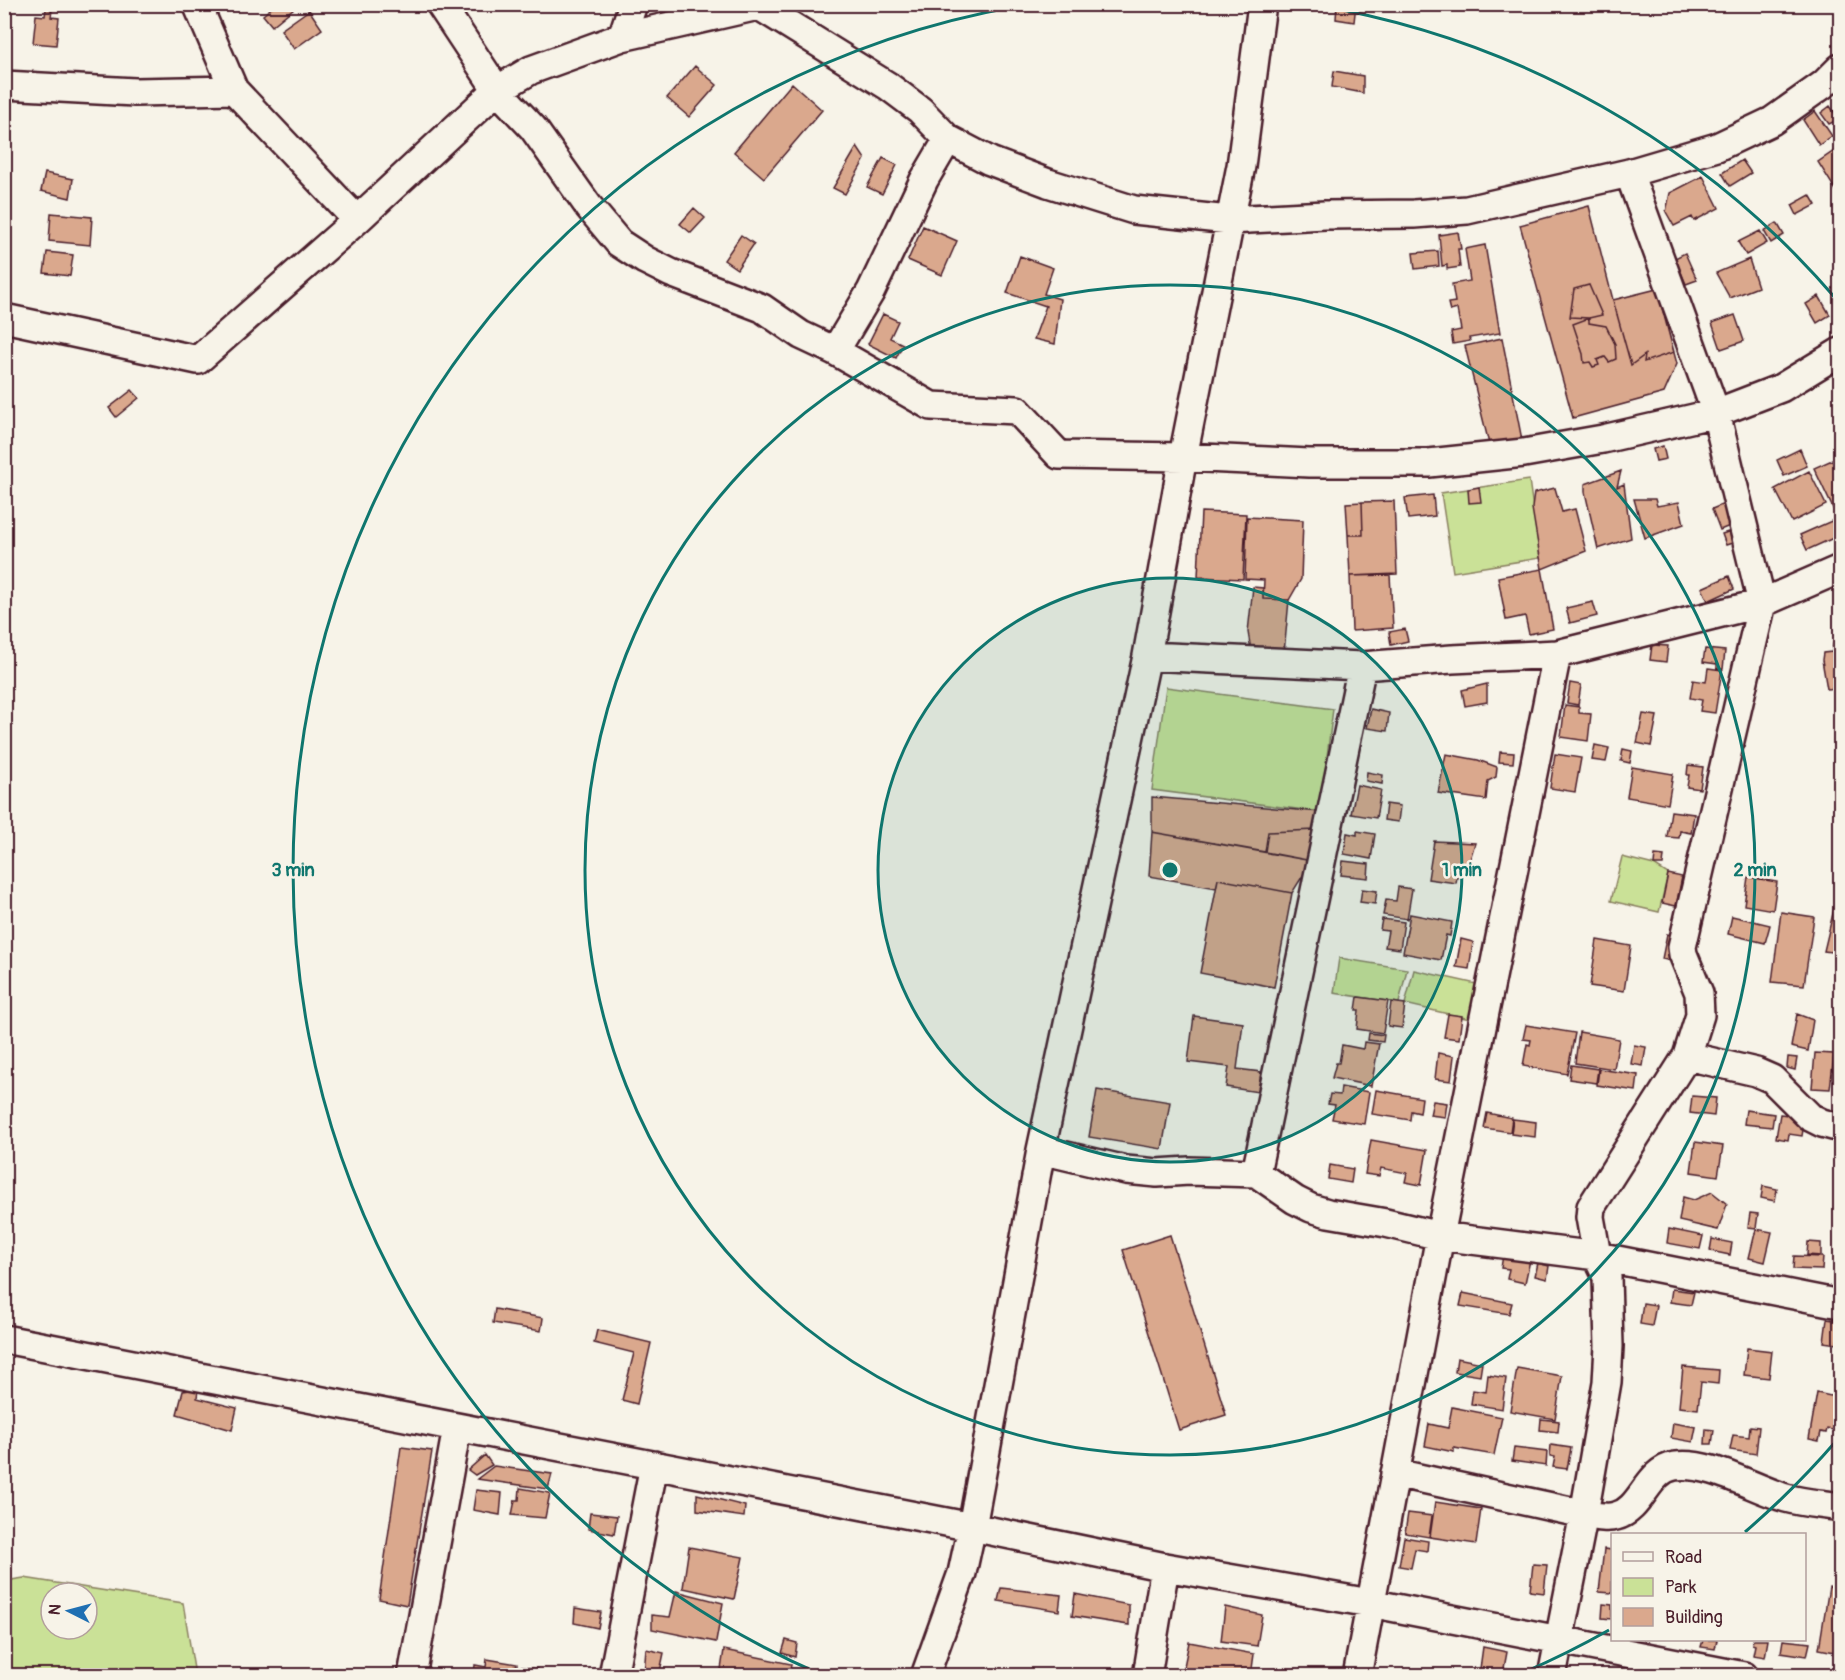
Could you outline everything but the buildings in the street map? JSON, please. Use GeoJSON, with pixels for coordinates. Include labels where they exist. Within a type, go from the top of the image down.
{"type":"FeatureCollection","features":[{"type":"Feature","properties":{"kind":"street"},"geometry":{"type":"LineString","coordinates":[[197,4],[234,90],[357,220]]}},
{"type":"Feature","properties":{"kind":"street"},"geometry":{"type":"LineString","coordinates":[[440,4],[497,90],[533,128],[589,207],[619,243],[645,261],[670,273],[762,308],[801,335],[835,351],[931,406],[1017,410],[1059,455],[1182,457],[1310,464],[1429,463],[1535,451],[1603,439],[1716,413],[1781,388],[1840,352]]}},
{"type":"Feature","properties":{"kind":"street"},"geometry":{"type":"LineString","coordinates":[[622,37],[633,4]]}},
{"type":"Feature","properties":{"kind":"street"},"geometry":{"type":"LineString","coordinates":[[925,1676],[959,1582],[972,1527],[1041,1150],[1147,656],[1182,457],[1241,166],[1262,4]]}},
{"type":"Feature","properties":{"kind":"street"},"geometry":{"type":"LineString","coordinates":[[4,318],[198,360],[357,220],[497,90],[531,70],[622,37],[757,5],[888,86],[920,110],[948,139],[990,161],[1048,183],[1134,210],[1229,220],[1467,210],[1629,173],[1717,147],[1772,121],[1824,84],[1840,68]]}},
{"type":"Feature","properties":{"kind":"street"},"geometry":{"type":"LineString","coordinates":[[4,85],[135,92],[234,90]]}},
{"type":"Feature","properties":{"kind":"street"},"geometry":{"type":"LineString","coordinates":[[835,351],[871,291],[924,180],[948,139]]}},
{"type":"Feature","properties":{"kind":"street"},"geometry":{"type":"LineString","coordinates":[[1552,1676],[1607,1382],[1609,1346],[1607,1277],[1597,1256],[1590,1217],[1591,1207],[1687,1056],[1700,1015],[1699,993],[1682,947],[1762,603],[1716,413],[1629,173]]}},
{"type":"Feature","properties":{"kind":"street"},"geometry":{"type":"LineString","coordinates":[[1147,656],[1362,666],[1557,654],[1762,603],[1840,569]]}},
{"type":"Feature","properties":{"kind":"street"},"geometry":{"type":"LineString","coordinates":[[1357,1676],[1440,1236],[1557,654]]}},
{"type":"Feature","properties":{"kind":"street"},"geometry":{"type":"LineString","coordinates":[[1256,1173],[1362,666]]}},
{"type":"Feature","properties":{"kind":"street"},"geometry":{"type":"LineString","coordinates":[[1687,1056],[1773,1078],[1810,1117],[1840,1128]]}},
{"type":"Feature","properties":{"kind":"street"},"geometry":{"type":"LineString","coordinates":[[1041,1150],[1126,1170],[1157,1173],[1189,1171],[1256,1173],[1295,1200],[1311,1208],[1440,1236],[1597,1256],[1840,1304]]}},
{"type":"Feature","properties":{"kind":"street"},"geometry":{"type":"LineString","coordinates":[[4,1339],[972,1527],[1165,1567],[1744,1676]]}},
{"type":"Feature","properties":{"kind":"street"},"geometry":{"type":"LineString","coordinates":[[412,1676],[457,1428]]}},
{"type":"Feature","properties":{"kind":"street"},"geometry":{"type":"LineString","coordinates":[[613,1676],[654,1466]]}},
{"type":"Feature","properties":{"kind":"street"},"geometry":{"type":"LineString","coordinates":[[1395,1473],[1584,1514],[1608,1517],[1619,1516],[1632,1507],[1654,1478],[1671,1467],[1680,1466],[1700,1468],[1730,1476],[1787,1498],[1840,1507]]}},
{"type":"Feature","properties":{"kind":"street"},"geometry":{"type":"LineString","coordinates":[[1147,1676],[1165,1567]]}},
{"type":"Feature","properties":{"kind":"green space"},"geometry":{"type":"Polygon","coordinates":[[[1529,480],[1540,558],[1453,572],[1441,493],[1529,480]]]}},
{"type":"Feature","properties":{"kind":"green space"},"geometry":{"type":"Polygon","coordinates":[[[1166,687],[1333,709],[1320,812],[1152,790],[1166,687]]]}},
{"type":"Feature","properties":{"kind":"green space"},"geometry":{"type":"Polygon","coordinates":[[[1622,857],[1654,865],[1668,874],[1659,912],[1611,901],[1622,857]]]}},
{"type":"Feature","properties":{"kind":"green space"},"geometry":{"type":"Polygon","coordinates":[[[1339,958],[1407,969],[1399,1003],[1334,993],[1339,958]]]}},
{"type":"Feature","properties":{"kind":"green space"},"geometry":{"type":"Polygon","coordinates":[[[1414,970],[1490,987],[1483,1022],[1405,1004],[1414,970]]]}},
{"type":"Feature","properties":{"kind":"green space"},"geometry":{"type":"Polygon","coordinates":[[[24,1578],[43,1581],[39,1581],[39,1641],[99,1641],[99,1590],[183,1603],[195,1675],[5,1675],[5,1581],[24,1578]]]}}]}
